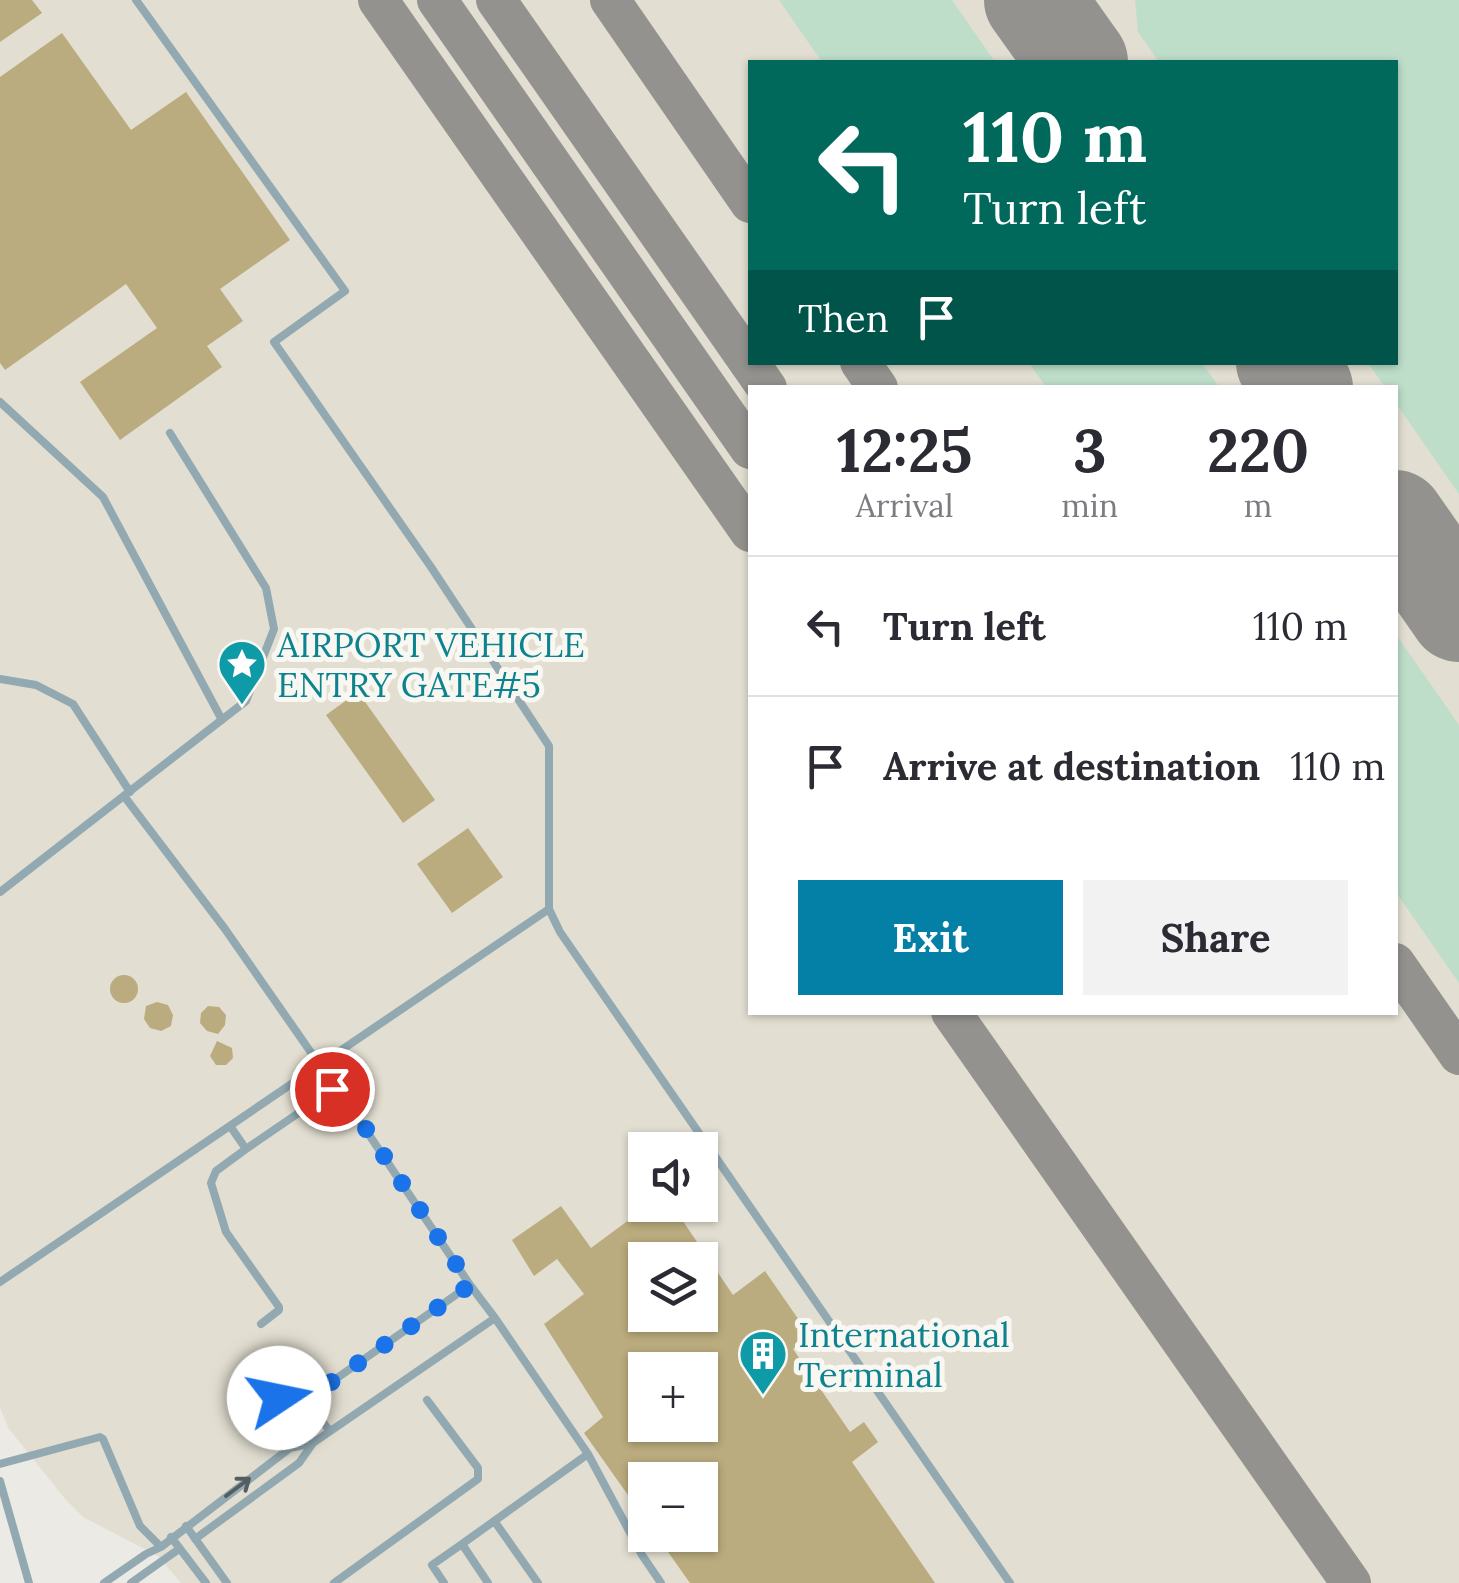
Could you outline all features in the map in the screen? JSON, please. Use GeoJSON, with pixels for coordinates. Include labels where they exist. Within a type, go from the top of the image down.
{"type":"FeatureCollection","features":[{"type":"Feature","properties":{"kind":"lane"},"geometry":{"type":"LineString","coordinates":[[136,0],[345,291],[274,342],[549,746],[549,910],[560,932],[1010,1583]]}},
{"type":"Feature","properties":{"kind":"lane"},"geometry":{"type":"LineString","coordinates":[[0,402],[103,497],[222,720]]}},
{"type":"Feature","properties":{"kind":"lane"},"geometry":{"type":"LineString","coordinates":[[0,892],[246,701],[274,630],[266,588],[170,432]]}},
{"type":"Feature","properties":{"kind":"lane"},"geometry":{"type":"LineString","coordinates":[[0,679],[36,684],[73,704],[127,794],[318,1064]]}},
{"type":"Feature","properties":{"kind":"lane"},"geometry":{"type":"LineString","coordinates":[[0,1282],[549,910]]}},
{"type":"Feature","properties":{"kind":"lane"},"geometry":{"type":"LineString","coordinates":[[260,1324],[279,1307],[226,1232],[211,1190],[214,1174],[336,1088],[588,1454],[660,1583]]}},
{"type":"Feature","properties":{"kind":"lane"},"geometry":{"type":"LineString","coordinates":[[230,1126],[246,1149]]}},
{"type":"Feature","properties":{"kind":"lane"},"geometry":{"type":"LineString","coordinates":[[308,1402],[307,1399],[470,1285]]}},
{"type":"Feature","properties":{"kind":"lane"},"geometry":{"type":"LineString","coordinates":[[195,1539],[299,1463],[313,1443],[496,1318]]}},
{"type":"Feature","properties":{"kind":"lane"},"geometry":{"type":"LineString","coordinates":[[278,1392],[284,1403],[308,1402]]}},
{"type":"Feature","properties":{"kind":"lane"},"geometry":{"type":"LineString","coordinates":[[334,1583],[478,1479],[478,1468],[427,1400]]}},
{"type":"Feature","properties":{"kind":"lane"},"geometry":{"type":"LineString","coordinates":[[308,1402],[330,1431]]}},
{"type":"Feature","properties":{"kind":"lane"},"geometry":{"type":"LineString","coordinates":[[0,1464],[100,1437],[140,1526],[161,1547]]}},
{"type":"Feature","properties":{"kind":"lane"},"geometry":{"type":"LineString","coordinates":[[104,1583],[161,1547],[290,1448],[313,1443]]}},
{"type":"Feature","properties":{"kind":"lane"},"geometry":{"type":"LineString","coordinates":[[444,1583],[432,1565],[588,1454]]}},
{"type":"Feature","properties":{"kind":"lane"},"geometry":{"type":"LineString","coordinates":[[0,1481],[29,1583]]}},
{"type":"Feature","properties":{"kind":"lane"},"geometry":{"type":"LineString","coordinates":[[495,1522],[538,1583]]}},
{"type":"Feature","properties":{"kind":"lane"},"geometry":{"type":"LineString","coordinates":[[186,1526],[227,1583]]}},
{"type":"Feature","properties":{"kind":"lane"},"geometry":{"type":"LineString","coordinates":[[171,1537],[206,1583]]}},
{"type":"Feature","properties":{"kind":"lane"},"geometry":{"type":"LineString","coordinates":[[462,1544],[488,1583]]}},
{"type":"Feature","properties":{"kind":"lane"},"geometry":{"type":"LineString","coordinates":[[131,1583],[180,1549]]}},
{"type":"Feature","properties":{"kind":"shaded area"},"geometry":{"type":"Polygon","coordinates":[[[0,0],[1459,0],[1459,1583],[181,1583],[158,1556],[83,1517],[9,1429],[0,1408],[0,0]]]}},
{"type":"Feature","properties":{"kind":"green space"},"geometry":{"type":"Polygon","coordinates":[[[779,0],[952,0],[994,60],[821,60],[779,0]]]}},
{"type":"Feature","properties":{"kind":"green space"},"geometry":{"type":"Polygon","coordinates":[[[1135,0],[1459,0],[1459,494],[1398,406],[1398,385],[1384,385],[1369,365],[1398,365],[1398,60],[1158,60],[1138,32],[1135,0]]]}},
{"type":"Feature","properties":{"kind":"green space"},"geometry":{"type":"Polygon","coordinates":[[[1030,365],[1203,365],[1218,385],[1045,385],[1030,365]]]}},
{"type":"Feature","properties":{"kind":"green space"},"geometry":{"type":"Polygon","coordinates":[[[1398,637],[1459,725],[1459,983],[1398,895],[1398,637]]]}},
{"type":"Feature","properties":{"kind":"building"},"geometry":{"type":"Polygon","coordinates":[[[0,0],[32,0],[42,13],[0,42],[0,0]]]}},
{"type":"Feature","properties":{"kind":"building"},"geometry":{"type":"Polygon","coordinates":[[[62,33],[131,130],[186,92],[290,240],[220,289],[243,321],[207,346],[222,367],[120,440],[80,382],[157,328],[126,284],[5,370],[0,363],[0,77],[62,33]]]}},
{"type":"Feature","properties":{"kind":"building"},"geometry":{"type":"Polygon","coordinates":[[[358,692],[435,800],[403,823],[326,715],[358,692]]]}},
{"type":"Feature","properties":{"kind":"building"},"geometry":{"type":"Polygon","coordinates":[[[468,828],[503,877],[452,913],[417,864],[468,828]]]}},
{"type":"Feature","properties":{"kind":"building"},"geometry":{"type":"Polygon","coordinates":[[[124,975],[134,979],[138,989],[134,999],[124,1003],[114,999],[110,989],[114,979],[124,975]]]}},
{"type":"Feature","properties":{"kind":"building"},"geometry":{"type":"Polygon","coordinates":[[[157,1002],[168,1005],[173,1015],[171,1026],[161,1031],[150,1028],[144,1019],[146,1006],[157,1002]]]}},
{"type":"Feature","properties":{"kind":"building"},"geometry":{"type":"Polygon","coordinates":[[[208,1006],[219,1007],[226,1015],[218,1034],[207,1031],[200,1023],[201,1013],[208,1006]]]}},
{"type":"Feature","properties":{"kind":"building"},"geometry":{"type":"Polygon","coordinates":[[[217,1041],[232,1048],[233,1058],[226,1065],[216,1065],[210,1056],[217,1041]]]}},
{"type":"Feature","properties":{"kind":"building","name":"International Terminal"},"geometry":{"type":"Polygon","coordinates":[[[561,1206],[591,1248],[628,1221],[684,1222],[697,1242],[628,1242],[628,1332],[718,1332],[718,1273],[733,1295],[765,1271],[810,1336],[793,1349],[850,1432],[864,1422],[878,1442],[852,1462],[935,1583],[690,1583],[668,1552],[718,1552],[718,1462],[628,1462],[628,1495],[584,1433],[603,1417],[544,1324],[584,1294],[557,1259],[534,1276],[512,1240],[561,1206]]]}},
{"type":"Feature","properties":{"kind":"taxiway"},"geometry":{"type":"LineString","coordinates":[[378,0],[748,529]]}},
{"type":"Feature","properties":{"kind":"taxiway"},"geometry":{"type":"LineString","coordinates":[[437,0],[748,446]]}},
{"type":"Feature","properties":{"kind":"taxiway"},"geometry":{"type":"LineString","coordinates":[[496,0],[748,361]]}},
{"type":"Feature","properties":{"kind":"taxiway"},"geometry":{"type":"LineString","coordinates":[[610,0],[748,200]]}},
{"type":"Feature","properties":{"kind":"taxiway"},"geometry":{"type":"LineString","coordinates":[[751,365],[765,385]]}},
{"type":"Feature","properties":{"kind":"taxiway"},"geometry":{"type":"LineString","coordinates":[[862,365],[876,385]]}},
{"type":"Feature","properties":{"kind":"taxiway"},"geometry":{"type":"LineString","coordinates":[[1398,536],[1420,556]]}},
{"type":"Feature","properties":{"kind":"taxiway"},"geometry":{"type":"LineString","coordinates":[[1398,967],[1459,1055]]}},
{"type":"Feature","properties":{"kind":"taxiway"},"geometry":{"type":"LineString","coordinates":[[953,1015],[1351,1583]]}},
{"type":"Feature","properties":{"kind":"runway"},"geometry":{"type":"LineString","coordinates":[[1034,0],[1077,60]]}},
{"type":"Feature","properties":{"kind":"runway"},"geometry":{"type":"LineString","coordinates":[[1288,365],[1301,385]]}},
{"type":"Feature","properties":{"kind":"runway"},"geometry":{"type":"LineString","coordinates":[[1398,524],[1459,612]]}},
{"type":"Feature","properties":{"kind":"place","name":"AIRPORT VEHICLE ENTRY GATE#5"},"geometry":{"type":"Point","coordinates":[242,706]}},
{"type":"Feature","properties":{"kind":"place","name":"International Terminal"},"geometry":{"type":"Point","coordinates":[763,1396]}},
{"type":"Feature","properties":{"kind":"route"},"geometry":{"type":"LineString","coordinates":[[279,1398],[292,1404],[308,1402],[307,1399],[470,1285],[346,1099],[336,1088],[332,1089]]}}]}
